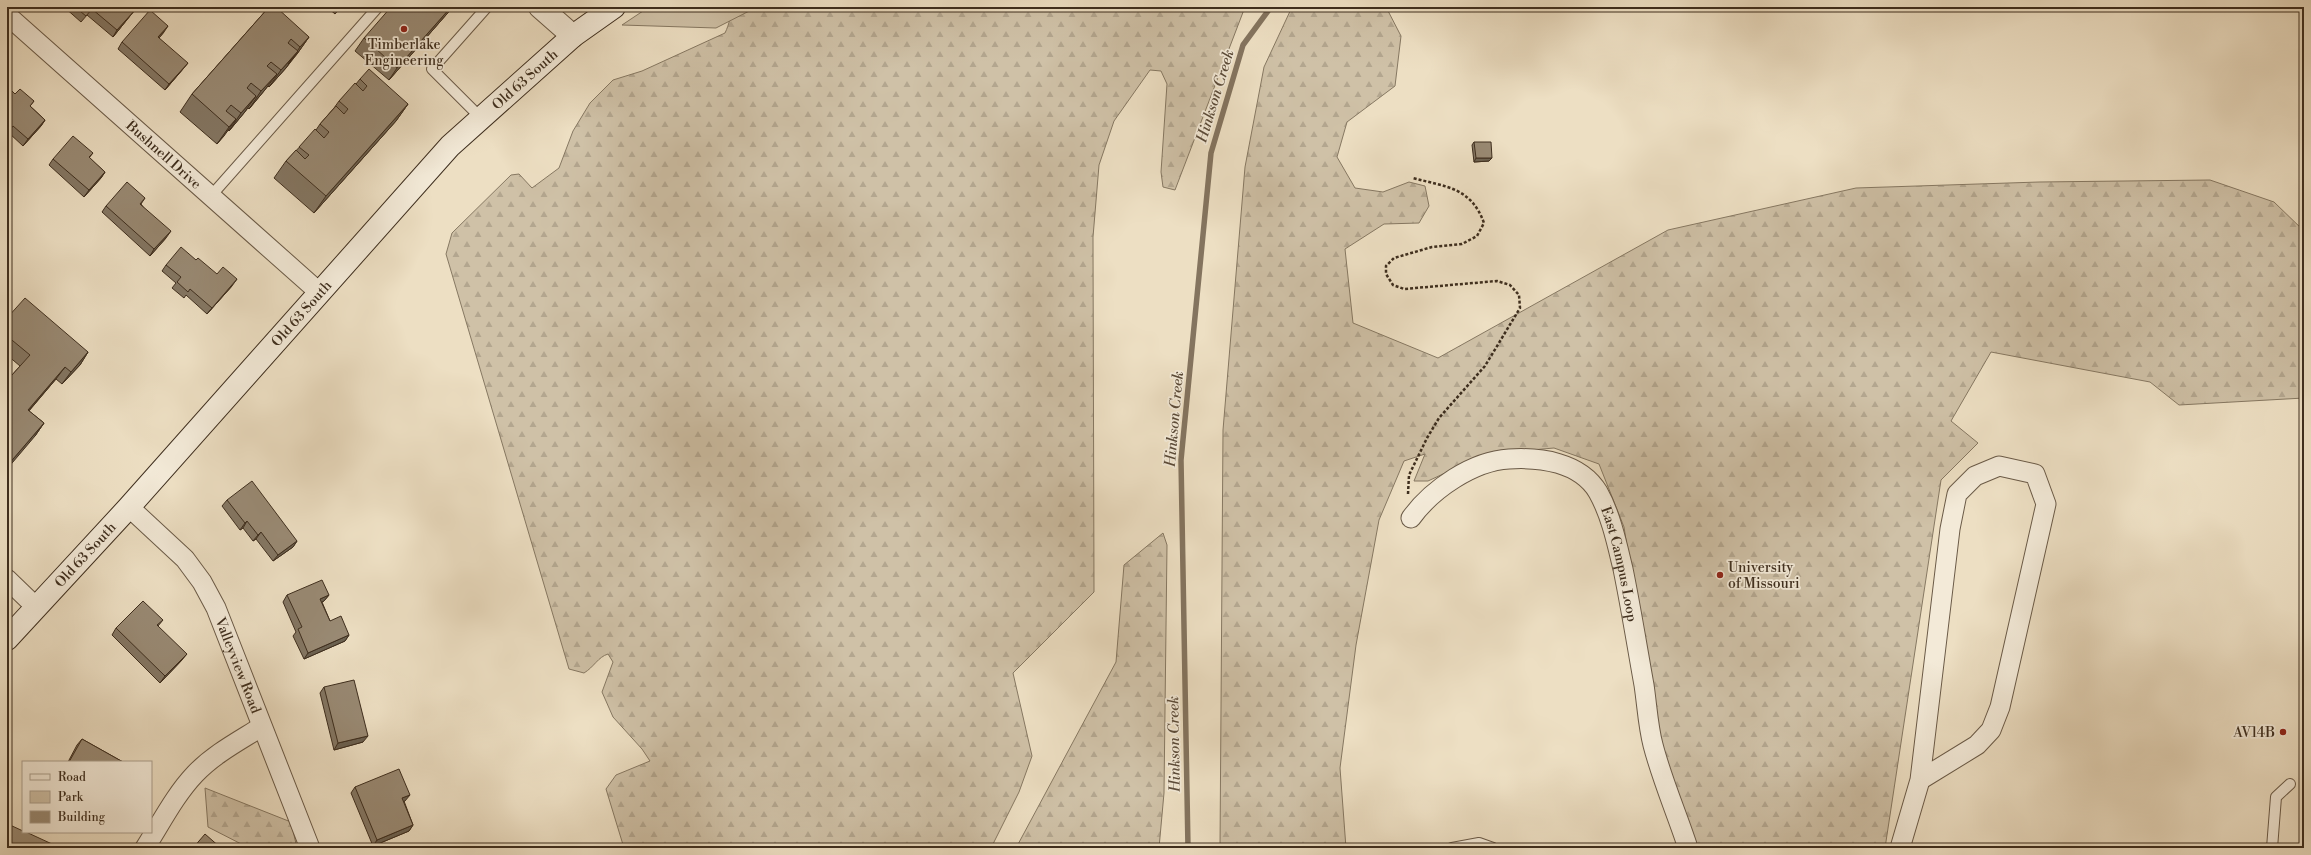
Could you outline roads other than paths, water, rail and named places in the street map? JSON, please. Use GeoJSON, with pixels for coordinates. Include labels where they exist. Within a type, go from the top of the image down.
{"type":"FeatureCollection","features":[{"type":"Feature","properties":{"kind":"main road"},"geometry":{"type":"LineString","coordinates":[[540,7],[573,36]]}},
{"type":"Feature","properties":{"kind":"main road","name":"Old 63 South"},"geometry":{"type":"LineString","coordinates":[[7,639],[129,507],[450,146],[573,36],[614,7]]}},
{"type":"Feature","properties":{"kind":"street","name":"Bushnell Drive"},"geometry":{"type":"LineString","coordinates":[[7,15],[210,197],[320,293]]}},
{"type":"Feature","properties":{"kind":"street","name":"East Campus Loop"},"geometry":{"type":"LineString","coordinates":[[1414,514],[1424,501],[1446,483],[1472,469],[1503,459],[1530,457],[1567,465],[1584,477],[1598,491],[1616,536],[1633,618],[1653,745],[1688,848]]}},
{"type":"Feature","properties":{"kind":"street"},"geometry":{"type":"LineString","coordinates":[[1900,848],[1920,780],[1950,529],[1957,494],[1975,476],[1999,466],[2035,474],[2046,504],[2000,707],[1991,730],[1978,745],[1920,780]]}},
{"type":"Feature","properties":{"kind":"street","name":"Valleyview Road"},"geometry":{"type":"LineString","coordinates":[[129,507],[185,559],[202,582],[216,608],[261,727],[310,848]]}},
{"type":"Feature","properties":{"kind":"street"},"geometry":{"type":"LineString","coordinates":[[7,580],[36,607]]}},
{"type":"Feature","properties":{"kind":"street"},"geometry":{"type":"LineString","coordinates":[[145,848],[176,799],[196,774],[222,752],[261,727]]}},
{"type":"Feature","properties":{"kind":"lane"},"geometry":{"type":"LineString","coordinates":[[210,197],[378,7]]}},
{"type":"Feature","properties":{"kind":"lane"},"geometry":{"type":"LineString","coordinates":[[480,118],[432,69],[487,7]]}},
{"type":"Feature","properties":{"kind":"lane"},"geometry":{"type":"LineString","coordinates":[[2272,848],[2276,797],[2290,784]]}},
{"type":"Feature","properties":{"kind":"lane"},"geometry":{"type":"LineString","coordinates":[[1452,848],[1479,843],[1493,848]]}},
{"type":"Feature","properties":{"kind":"waterway","name":"Hinkson Creek"},"geometry":{"type":"LineString","coordinates":[[1188,848],[1181,460],[1211,153],[1243,45],[1271,7]]}},
{"type":"Feature","properties":{"kind":"place","name":"Timberlake Engineering"},"geometry":{"type":"Point","coordinates":[404,29]}},
{"type":"Feature","properties":{"kind":"place","name":"University of Missouri"},"geometry":{"type":"Point","coordinates":[1720,575]}},
{"type":"Feature","properties":{"kind":"place","name":"AV14B"},"geometry":{"type":"Point","coordinates":[2283,732]}}]}
